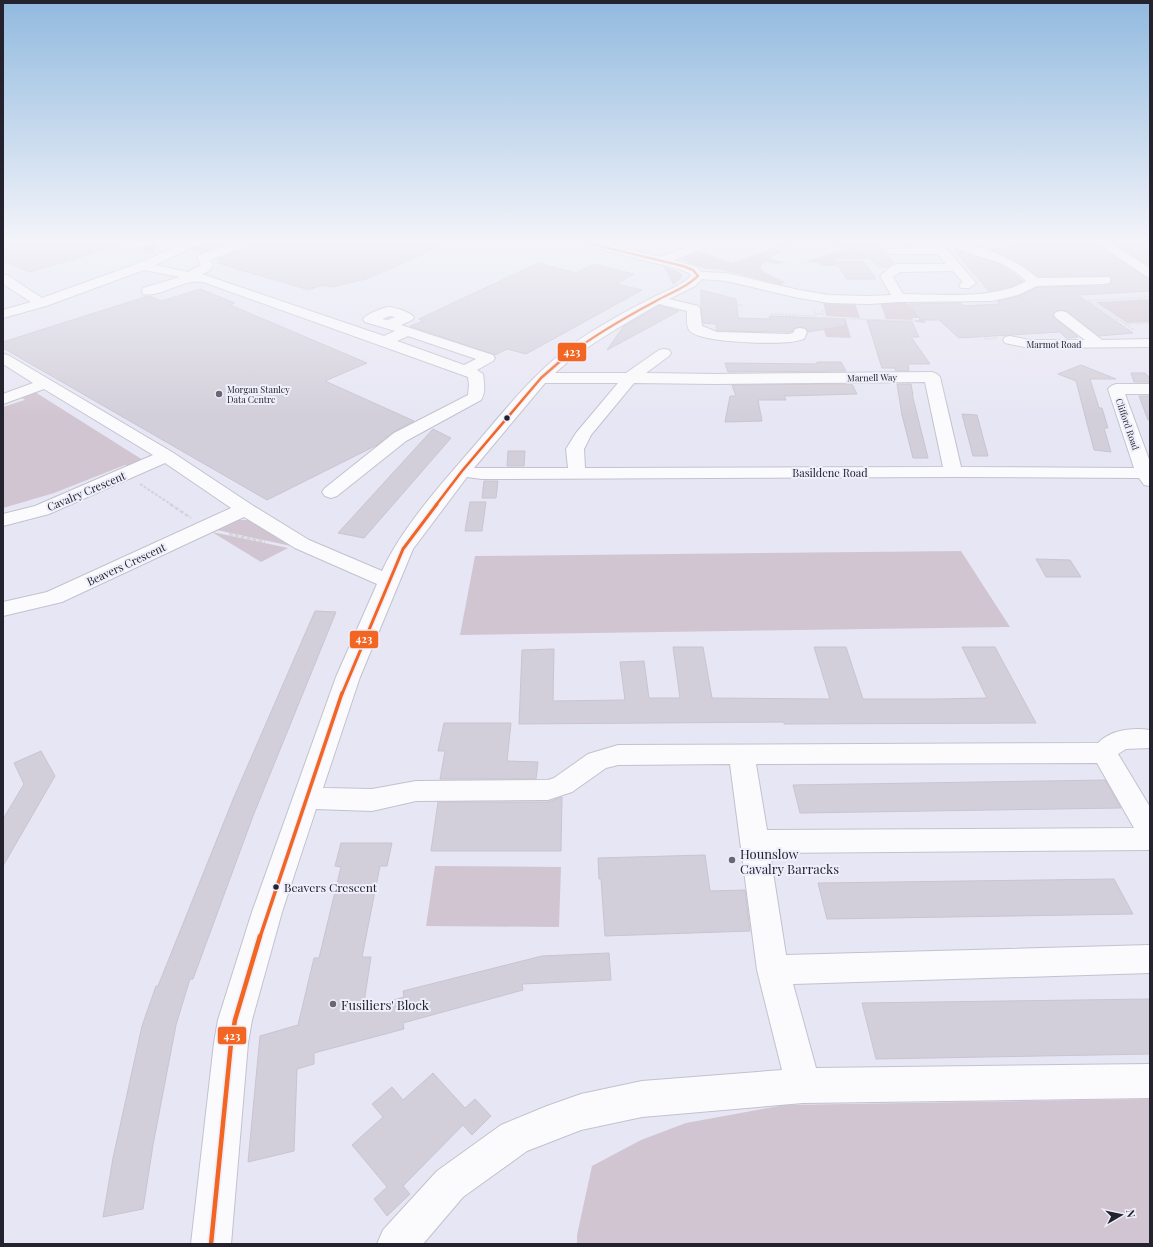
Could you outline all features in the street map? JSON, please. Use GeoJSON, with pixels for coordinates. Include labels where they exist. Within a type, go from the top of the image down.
{"type":"FeatureCollection","features":[{"type":"Feature","properties":{"kind":"street"},"geometry":{"type":"LineString","coordinates":[[37,300],[41,303]]}},
{"type":"Feature","properties":{"kind":"street"},"geometry":{"type":"LineString","coordinates":[[3,314],[49,300]]}},
{"type":"Feature","properties":{"kind":"street"},"geometry":{"type":"LineString","coordinates":[[259,300],[256,304],[384,355]]}},
{"type":"Feature","properties":{"kind":"street"},"geometry":{"type":"LineString","coordinates":[[266,300],[337,324],[475,374],[477,385],[475,397],[400,437],[331,492]]}},
{"type":"Feature","properties":{"kind":"street"},"geometry":{"type":"LineString","coordinates":[[211,1244],[231,1043],[235,1020],[266,912],[348,677],[387,581],[403,549],[462,471],[541,378],[562,359],[591,338],[658,300]]}},
{"type":"Feature","properties":{"kind":"street"},"geometry":{"type":"LineString","coordinates":[[659,300],[693,309],[695,328],[708,335],[789,338],[799,336],[800,332]]}},
{"type":"Feature","properties":{"kind":"street"},"geometry":{"type":"LineString","coordinates":[[337,324],[383,304]]}},
{"type":"Feature","properties":{"kind":"street","name":"Marmot Road"},"geometry":{"type":"LineString","coordinates":[[1061,315],[1100,344]]}},
{"type":"Feature","properties":{"kind":"street"},"geometry":{"type":"LineString","coordinates":[[388,325],[488,358],[465,370]]}},
{"type":"Feature","properties":{"kind":"street"},"geometry":{"type":"LineString","coordinates":[[385,341],[407,332]]}},
{"type":"Feature","properties":{"kind":"street","name":"Marmot Road"},"geometry":{"type":"LineString","coordinates":[[1010,340],[1024,344],[1150,343]]}},
{"type":"Feature","properties":{"kind":"street"},"geometry":{"type":"LineString","coordinates":[[576,474],[575,449],[584,433],[630,378],[664,353]]}},
{"type":"Feature","properties":{"kind":"street"},"geometry":{"type":"LineString","coordinates":[[398,360],[410,362],[423,360],[429,357]]}},
{"type":"Feature","properties":{"kind":"street"},"geometry":{"type":"LineString","coordinates":[[3,358],[166,456],[245,509],[302,544],[387,581]]}},
{"type":"Feature","properties":{"kind":"street","name":"Marnell Way"},"geometry":{"type":"LineString","coordinates":[[630,378],[715,379],[932,377],[953,472]]}},
{"type":"Feature","properties":{"kind":"street"},"geometry":{"type":"LineString","coordinates":[[541,378],[630,378]]}},
{"type":"Feature","properties":{"kind":"street"},"geometry":{"type":"LineString","coordinates":[[3,399],[44,384]]}},
{"type":"Feature","properties":{"kind":"street","name":"Clifford Road"},"geometry":{"type":"LineString","coordinates":[[1148,475],[1116,389],[1150,389]]}},
{"type":"Feature","properties":{"kind":"street","name":"Cavalry Crescent"},"geometry":{"type":"LineString","coordinates":[[3,520],[42,510],[166,456]]}},
{"type":"Feature","properties":{"kind":"street","name":"Basildene Road"},"geometry":{"type":"LineString","coordinates":[[462,471],[482,474],[953,472],[1148,475]]}},
{"type":"Feature","properties":{"kind":"street","name":"Beavers Crescent"},"geometry":{"type":"LineString","coordinates":[[3,608],[54,597],[245,509]]}},
{"type":"Feature","properties":{"kind":"street"},"geometry":{"type":"LineString","coordinates":[[307,798],[372,800],[416,791],[548,790],[563,785],[597,761],[618,755],[1104,753],[1117,741],[1148,739]]}},
{"type":"Feature","properties":{"kind":"street"},"geometry":{"type":"LineString","coordinates":[[1104,753],[1150,831]]}},
{"type":"Feature","properties":{"kind":"street"},"geometry":{"type":"LineString","coordinates":[[742,754],[773,970],[803,1086]]}},
{"type":"Feature","properties":{"kind":"street"},"geometry":{"type":"LineString","coordinates":[[754,842],[1150,839]]}},
{"type":"Feature","properties":{"kind":"street"},"geometry":{"type":"LineString","coordinates":[[773,970],[1150,959]]}},
{"type":"Feature","properties":{"kind":"street"},"geometry":{"type":"LineString","coordinates":[[397,1244],[450,1184],[514,1138],[581,1112],[642,1099],[803,1086],[1150,1081]]}},
{"type":"Feature","properties":{"kind":"path"},"geometry":{"type":"LineString","coordinates":[[1089,301],[1138,333]]}},
{"type":"Feature","properties":{"kind":"path"},"geometry":{"type":"LineString","coordinates":[[712,317],[730,318],[730,315],[733,315],[733,305],[743,305]]}},
{"type":"Feature","properties":{"kind":"path"},"geometry":{"type":"LineString","coordinates":[[994,306],[1014,321],[1028,320],[1058,344]]}},
{"type":"Feature","properties":{"kind":"path"},"geometry":{"type":"LineString","coordinates":[[814,314],[813,308],[822,308]]}},
{"type":"Feature","properties":{"kind":"path"},"geometry":{"type":"LineString","coordinates":[[970,309],[974,314],[965,320],[986,339],[1000,338],[1010,340]]}},
{"type":"Feature","properties":{"kind":"path"},"geometry":{"type":"LineString","coordinates":[[771,314],[815,316],[814,314],[823,314]]}},
{"type":"Feature","properties":{"kind":"path"},"geometry":{"type":"LineString","coordinates":[[824,318],[915,321],[914,320]]}},
{"type":"Feature","properties":{"kind":"path"},"geometry":{"type":"LineString","coordinates":[[1125,324],[1150,323]]}},
{"type":"Feature","properties":{"kind":"path"},"geometry":{"type":"LineString","coordinates":[[138,483],[209,530],[292,548],[302,544]]}},
{"type":"Feature","properties":{"kind":"shaded area"},"geometry":{"type":"Polygon","coordinates":[[[1150,300],[1150,322],[1127,323],[1095,302],[1150,300]]]}},
{"type":"Feature","properties":{"kind":"shaded area"},"geometry":{"type":"Polygon","coordinates":[[[823,302],[855,303],[860,318],[826,316],[823,302]]]}},
{"type":"Feature","properties":{"kind":"shaded area"},"geometry":{"type":"Polygon","coordinates":[[[880,303],[907,303],[926,323],[916,322],[919,318],[912,318],[913,320],[886,319],[880,303]]]}},
{"type":"Feature","properties":{"kind":"shaded area"},"geometry":{"type":"Polygon","coordinates":[[[821,319],[846,320],[851,338],[826,337],[821,319]]]}},
{"type":"Feature","properties":{"kind":"shaded area"},"geometry":{"type":"Polygon","coordinates":[[[35,392],[146,462],[133,469],[125,465],[54,493],[3,508],[3,407],[25,400],[20,396],[35,392]]]}},
{"type":"Feature","properties":{"kind":"shaded area"},"geometry":{"type":"Polygon","coordinates":[[[233,520],[250,520],[291,544],[291,546],[212,529],[233,520]]]}},
{"type":"Feature","properties":{"kind":"shaded area"},"geometry":{"type":"Polygon","coordinates":[[[212,532],[288,548],[261,562],[212,532]]]}},
{"type":"Feature","properties":{"kind":"shaded area"},"geometry":{"type":"Polygon","coordinates":[[[961,551],[1010,627],[460,635],[475,556],[961,551]]]}},
{"type":"Feature","properties":{"kind":"shaded area"},"geometry":{"type":"Polygon","coordinates":[[[435,866],[561,867],[559,927],[426,926],[435,866]]]}},
{"type":"Feature","properties":{"kind":"shaded area"},"geometry":{"type":"Polygon","coordinates":[[[1150,1099],[1150,1244],[577,1244],[577,1235],[592,1166],[641,1140],[686,1123],[784,1105],[1150,1099]]]}},
{"type":"Feature","properties":{"kind":"building","name":"Morgan Stanley Data Centre"},"geometry":{"type":"Polygon","coordinates":[[[135,300],[228,300],[235,303],[230,305],[367,363],[325,381],[414,421],[393,432],[377,445],[267,500],[3,348],[3,342],[135,300]]]}},
{"type":"Feature","properties":{"kind":"building"},"geometry":{"type":"Polygon","coordinates":[[[459,300],[624,300],[526,354],[507,349],[495,355],[410,326],[423,321],[419,319],[459,300]]]}},
{"type":"Feature","properties":{"kind":"building"},"geometry":{"type":"Polygon","coordinates":[[[701,300],[736,300],[738,318],[770,319],[769,316],[845,319],[845,326],[808,332],[805,328],[800,327],[795,328],[792,332],[717,331],[716,324],[703,323],[701,300]]]}},
{"type":"Feature","properties":{"kind":"building"},"geometry":{"type":"Polygon","coordinates":[[[1086,300],[1133,333],[1099,336],[1067,311],[1061,310],[1055,311],[1053,316],[1078,337],[1066,338],[1060,332],[959,338],[939,320],[921,320],[909,304],[961,303],[963,306],[999,304],[998,301],[1086,300]]]}},
{"type":"Feature","properties":{"kind":"building"},"geometry":{"type":"Polygon","coordinates":[[[659,306],[679,311],[607,350],[623,327],[659,306]]]}},
{"type":"Feature","properties":{"kind":"building"},"geometry":{"type":"Polygon","coordinates":[[[867,320],[912,322],[919,337],[911,337],[930,364],[908,364],[909,371],[896,371],[895,368],[882,368],[867,320]]]}},
{"type":"Feature","properties":{"kind":"building"},"geometry":{"type":"Polygon","coordinates":[[[817,362],[841,362],[846,371],[728,372],[725,363],[817,364],[817,362]]]}},
{"type":"Feature","properties":{"kind":"building"},"geometry":{"type":"Polygon","coordinates":[[[1081,365],[1116,379],[1090,379],[1099,408],[1102,408],[1108,428],[1104,428],[1111,452],[1094,450],[1076,381],[1058,374],[1081,365]]]}},
{"type":"Feature","properties":{"kind":"building"},"geometry":{"type":"Polygon","coordinates":[[[1131,373],[1145,373],[1150,378],[1150,382],[1134,382],[1131,373]]]}},
{"type":"Feature","properties":{"kind":"building"},"geometry":{"type":"Polygon","coordinates":[[[852,384],[857,394],[784,396],[786,400],[758,400],[762,421],[725,422],[730,396],[736,396],[732,385],[852,384]]]}},
{"type":"Feature","properties":{"kind":"building"},"geometry":{"type":"Polygon","coordinates":[[[897,384],[911,384],[913,395],[912,394],[928,458],[913,458],[902,415],[897,384]]]}},
{"type":"Feature","properties":{"kind":"building"},"geometry":{"type":"Polygon","coordinates":[[[1139,396],[1150,396],[1150,420],[1148,420],[1139,396]]]}},
{"type":"Feature","properties":{"kind":"building"},"geometry":{"type":"Polygon","coordinates":[[[962,414],[977,415],[988,456],[973,456],[962,414]]]}},
{"type":"Feature","properties":{"kind":"building"},"geometry":{"type":"Polygon","coordinates":[[[433,429],[451,438],[364,538],[338,533],[433,429]]]}},
{"type":"Feature","properties":{"kind":"building"},"geometry":{"type":"Polygon","coordinates":[[[508,451],[525,451],[524,466],[507,466],[508,451]]]}},
{"type":"Feature","properties":{"kind":"building"},"geometry":{"type":"Polygon","coordinates":[[[484,481],[498,481],[496,498],[482,498],[484,481]]]}},
{"type":"Feature","properties":{"kind":"building"},"geometry":{"type":"Polygon","coordinates":[[[470,502],[486,502],[482,531],[465,531],[470,502]]]}},
{"type":"Feature","properties":{"kind":"building"},"geometry":{"type":"Polygon","coordinates":[[[1036,559],[1070,560],[1081,577],[1046,577],[1036,559]]]}},
{"type":"Feature","properties":{"kind":"building"},"geometry":{"type":"Polygon","coordinates":[[[315,611],[336,612],[253,816],[193,979],[190,979],[176,1025],[153,1145],[143,1209],[103,1217],[113,1158],[142,1026],[156,986],[158,986],[234,797],[315,611]]]}},
{"type":"Feature","properties":{"kind":"building"},"geometry":{"type":"Polygon","coordinates":[[[673,647],[703,647],[712,698],[830,699],[814,647],[846,647],[863,699],[936,699],[987,698],[962,647],[995,647],[1036,723],[784,724],[784,722],[519,724],[522,650],[554,649],[553,701],[625,700],[620,662],[644,661],[649,698],[680,698],[673,647]]]}},
{"type":"Feature","properties":{"kind":"building"},"geometry":{"type":"Polygon","coordinates":[[[444,723],[511,723],[507,761],[538,762],[536,779],[440,779],[445,751],[438,751],[444,723]]]}},
{"type":"Feature","properties":{"kind":"building"},"geometry":{"type":"Polygon","coordinates":[[[41,751],[55,776],[3,866],[3,819],[24,784],[14,763],[41,751]]]}},
{"type":"Feature","properties":{"kind":"building"},"geometry":{"type":"Polygon","coordinates":[[[1105,780],[1121,808],[800,813],[793,785],[1105,780]]]}},
{"type":"Feature","properties":{"kind":"building"},"geometry":{"type":"Polygon","coordinates":[[[562,797],[561,851],[431,851],[438,802],[548,802],[562,797]]]}},
{"type":"Feature","properties":{"kind":"building","name":"Fusiliers' Block"},"geometry":{"type":"Polygon","coordinates":[[[341,843],[392,843],[387,866],[380,866],[362,957],[371,957],[363,1009],[404,997],[403,991],[542,956],[609,953],[611,980],[522,984],[523,990],[403,1023],[404,1029],[314,1053],[314,1064],[297,1069],[294,1151],[248,1162],[260,1036],[298,1025],[314,958],[319,958],[341,867],[335,866],[341,843]]]}},
{"type":"Feature","properties":{"kind":"building"},"geometry":{"type":"Polygon","coordinates":[[[705,855],[710,891],[745,890],[750,931],[605,936],[598,858],[705,855]]]}},
{"type":"Feature","properties":{"kind":"building"},"geometry":{"type":"Polygon","coordinates":[[[1114,879],[1133,914],[827,919],[818,883],[1114,879]]]}},
{"type":"Feature","properties":{"kind":"building"},"geometry":{"type":"Polygon","coordinates":[[[1150,999],[1150,1054],[876,1059],[862,1003],[1150,999]]]}},
{"type":"Feature","properties":{"kind":"building"},"geometry":{"type":"Polygon","coordinates":[[[433,1073],[465,1108],[475,1099],[491,1116],[472,1135],[463,1125],[403,1186],[410,1194],[387,1216],[374,1199],[387,1187],[352,1145],[383,1117],[372,1104],[392,1087],[403,1100],[433,1073]]]}},
{"type":"Feature","properties":{"kind":"transit line","name":"423"},"geometry":{"type":"LineString","coordinates":[[211,1244],[231,1043],[235,1020],[267,912],[348,677],[403,549],[462,471],[541,378],[562,359],[591,338],[657,300]]}},
{"type":"Feature","properties":{"kind":"place","name":"Morgan Stanley Data Centre"},"geometry":{"type":"Point","coordinates":[219,394]}},
{"type":"Feature","properties":{"kind":"place","name":"Hounslow Cavalry Barracks"},"geometry":{"type":"Point","coordinates":[732,860]}},
{"type":"Feature","properties":{"kind":"place","name":"Beavers Crescent"},"geometry":{"type":"Point","coordinates":[276,887]}},
{"type":"Feature","properties":{"kind":"place","name":"Fusiliers' Block"},"geometry":{"type":"Point","coordinates":[333,1004]}}]}
